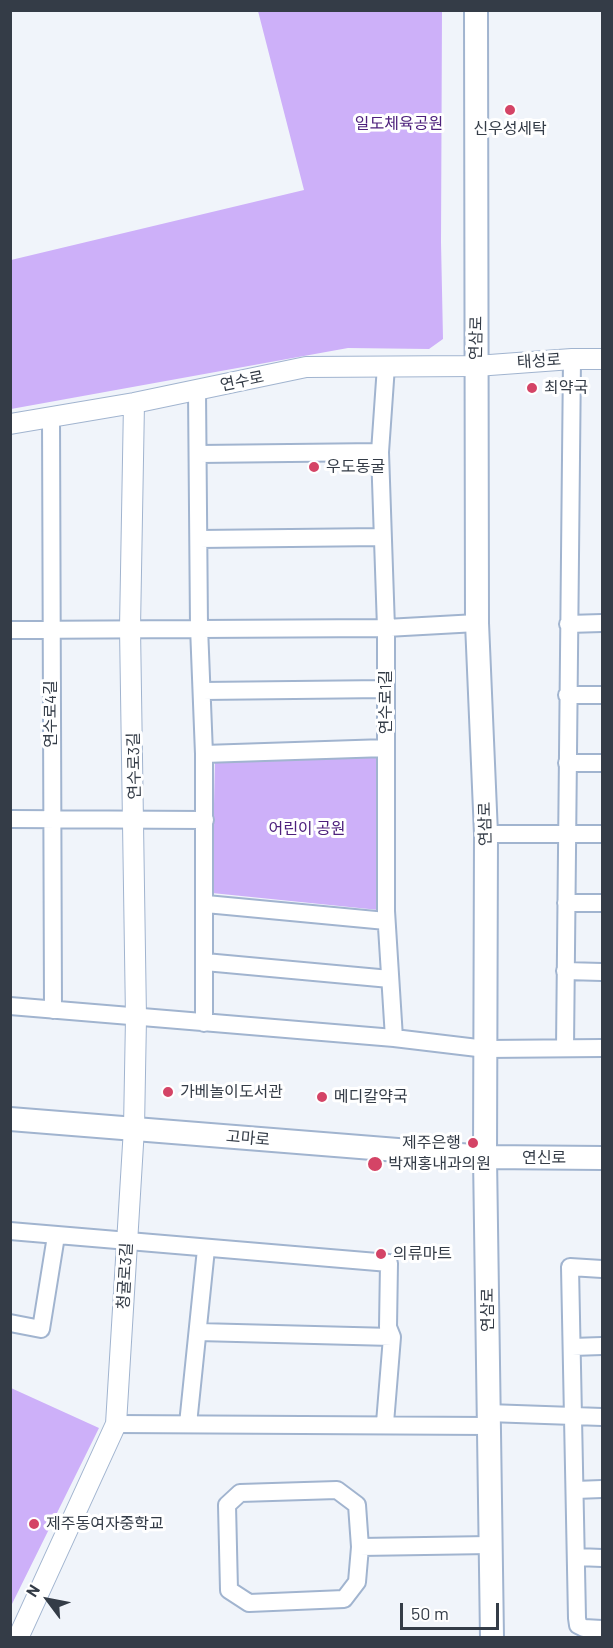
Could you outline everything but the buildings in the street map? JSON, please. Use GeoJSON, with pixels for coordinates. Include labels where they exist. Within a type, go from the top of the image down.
{"type":"FeatureCollection","features":[{"type":"Feature","properties":{"kind":"main road","name":"연삼로"},"geometry":{"type":"LineString","coordinates":[[476,10],[477,623],[486,834],[485,1157],[492,1638]]}},
{"type":"Feature","properties":{"kind":"main road","name":"고마로"},"geometry":{"type":"LineString","coordinates":[[10,1119],[485,1157]]}},
{"type":"Feature","properties":{"kind":"main road","name":"연신로"},"geometry":{"type":"LineString","coordinates":[[485,1157],[603,1158]]}},
{"type":"Feature","properties":{"kind":"street","name":"태성로"},"geometry":{"type":"LineString","coordinates":[[476,366],[572,358],[603,359]]}},
{"type":"Feature","properties":{"kind":"street"},"geometry":{"type":"LineString","coordinates":[[565,1048],[572,358]]}},
{"type":"Feature","properties":{"kind":"street","name":"연수로1길"},"geometry":{"type":"LineString","coordinates":[[386,366],[380,452],[386,628],[386,921],[394,1038]]}},
{"type":"Feature","properties":{"kind":"street","name":"연수로"},"geometry":{"type":"LineString","coordinates":[[10,424],[134,403],[306,368],[476,366]]}},
{"type":"Feature","properties":{"kind":"street"},"geometry":{"type":"LineString","coordinates":[[197,391],[199,627],[206,904],[204,1023]]}},
{"type":"Feature","properties":{"kind":"street","name":"연수로3길"},"geometry":{"type":"LineString","coordinates":[[134,403],[130,628],[135,818],[134,1128]]}},
{"type":"Feature","properties":{"kind":"street","name":"연수로4길"},"geometry":{"type":"LineString","coordinates":[[51,418],[53,1010]]}},
{"type":"Feature","properties":{"kind":"street"},"geometry":{"type":"LineString","coordinates":[[199,454],[380,452]]}},
{"type":"Feature","properties":{"kind":"street"},"geometry":{"type":"LineString","coordinates":[[199,539],[382,537]]}},
{"type":"Feature","properties":{"kind":"street"},"geometry":{"type":"LineString","coordinates":[[10,630],[199,627],[386,628],[477,623]]}},
{"type":"Feature","properties":{"kind":"street"},"geometry":{"type":"LineString","coordinates":[[568,624],[603,623]]}},
{"type":"Feature","properties":{"kind":"street"},"geometry":{"type":"LineString","coordinates":[[202,691],[386,689]]}},
{"type":"Feature","properties":{"kind":"street"},"geometry":{"type":"LineString","coordinates":[[567,695],[603,695]]}},
{"type":"Feature","properties":{"kind":"street"},"geometry":{"type":"LineString","coordinates":[[204,754],[386,748]]}},
{"type":"Feature","properties":{"kind":"street"},"geometry":{"type":"LineString","coordinates":[[567,763],[603,763]]}},
{"type":"Feature","properties":{"kind":"street"},"geometry":{"type":"LineString","coordinates":[[10,819],[205,820]]}},
{"type":"Feature","properties":{"kind":"street"},"geometry":{"type":"LineString","coordinates":[[486,834],[603,834]]}},
{"type":"Feature","properties":{"kind":"street"},"geometry":{"type":"LineString","coordinates":[[566,903],[603,903]]}},
{"type":"Feature","properties":{"kind":"street"},"geometry":{"type":"LineString","coordinates":[[206,904],[386,921]]}},
{"type":"Feature","properties":{"kind":"street"},"geometry":{"type":"LineString","coordinates":[[205,962],[390,979]]}},
{"type":"Feature","properties":{"kind":"street"},"geometry":{"type":"LineString","coordinates":[[566,971],[603,972]]}},
{"type":"Feature","properties":{"kind":"street"},"geometry":{"type":"LineString","coordinates":[[10,1006],[394,1038],[486,1048],[603,1048]]}},
{"type":"Feature","properties":{"kind":"street","name":"청귤로3길"},"geometry":{"type":"LineString","coordinates":[[18,1638],[116,1424],[134,1128]]}},
{"type":"Feature","properties":{"kind":"street"},"geometry":{"type":"LineString","coordinates":[[10,1231],[127,1243],[389,1263],[388,1327],[392,1337],[385,1424]]}},
{"type":"Feature","properties":{"kind":"street"},"geometry":{"type":"LineString","coordinates":[[10,1323],[41,1329],[56,1236]]}},
{"type":"Feature","properties":{"kind":"street"},"geometry":{"type":"LineString","coordinates":[[188,1424],[206,1249]]}},
{"type":"Feature","properties":{"kind":"street"},"geometry":{"type":"LineString","coordinates":[[603,1269],[570,1267],[578,1624],[584,1628],[603,1629]]}},
{"type":"Feature","properties":{"kind":"street"},"geometry":{"type":"LineString","coordinates":[[198,1332],[392,1337]]}},
{"type":"Feature","properties":{"kind":"street"},"geometry":{"type":"LineString","coordinates":[[572,1347],[603,1346]]}},
{"type":"Feature","properties":{"kind":"street"},"geometry":{"type":"LineString","coordinates":[[116,1424],[385,1424],[603,1416]]}},
{"type":"Feature","properties":{"kind":"street"},"geometry":{"type":"LineString","coordinates":[[337,1490],[357,1505],[360,1547],[357,1582],[344,1599],[249,1603],[229,1590],[227,1505],[240,1493],[337,1490]]}},
{"type":"Feature","properties":{"kind":"street"},"geometry":{"type":"LineString","coordinates":[[575,1490],[603,1490]]}},
{"type":"Feature","properties":{"kind":"street"},"geometry":{"type":"LineString","coordinates":[[360,1547],[490,1545]]}},
{"type":"Feature","properties":{"kind":"street"},"geometry":{"type":"LineString","coordinates":[[577,1557],[603,1558]]}},
{"type":"Feature","properties":{"kind":"green space","name":"일도체육공원"},"geometry":{"type":"Polygon","coordinates":[[[258,11],[442,11],[443,339],[429,349],[348,348],[11,409],[11,260],[304,190],[258,11]]]}},
{"type":"Feature","properties":{"kind":"green space","name":"어린이 공원"},"geometry":{"type":"Polygon","coordinates":[[[379,755],[379,910],[212,893],[215,760],[379,755]]]}},
{"type":"Feature","properties":{"kind":"green space","name":"제주동여자중학교"},"geometry":{"type":"Polygon","coordinates":[[[11,1388],[99,1428],[11,1606],[11,1388]]]}},
{"type":"Feature","properties":{"kind":"place","name":"신우성세탁"},"geometry":{"type":"Point","coordinates":[510,110]}},
{"type":"Feature","properties":{"kind":"place","name":"최약국"},"geometry":{"type":"Point","coordinates":[532,388]}},
{"type":"Feature","properties":{"kind":"place","name":"우도동굴"},"geometry":{"type":"Point","coordinates":[314,467]}},
{"type":"Feature","properties":{"kind":"place","name":"가베놀이도서관"},"geometry":{"type":"Point","coordinates":[168,1092]}},
{"type":"Feature","properties":{"kind":"place","name":"메디칼약국"},"geometry":{"type":"Point","coordinates":[322,1097]}},
{"type":"Feature","properties":{"kind":"place","name":"제주은행"},"geometry":{"type":"Point","coordinates":[473,1143]}},
{"type":"Feature","properties":{"kind":"place","name":"박재홍내과의원"},"geometry":{"type":"Point","coordinates":[375,1164]}},
{"type":"Feature","properties":{"kind":"place","name":"의류마트"},"geometry":{"type":"Point","coordinates":[381,1254]}},
{"type":"Feature","properties":{"kind":"place","name":"제주동여자중학교"},"geometry":{"type":"Point","coordinates":[34,1524]}}]}
